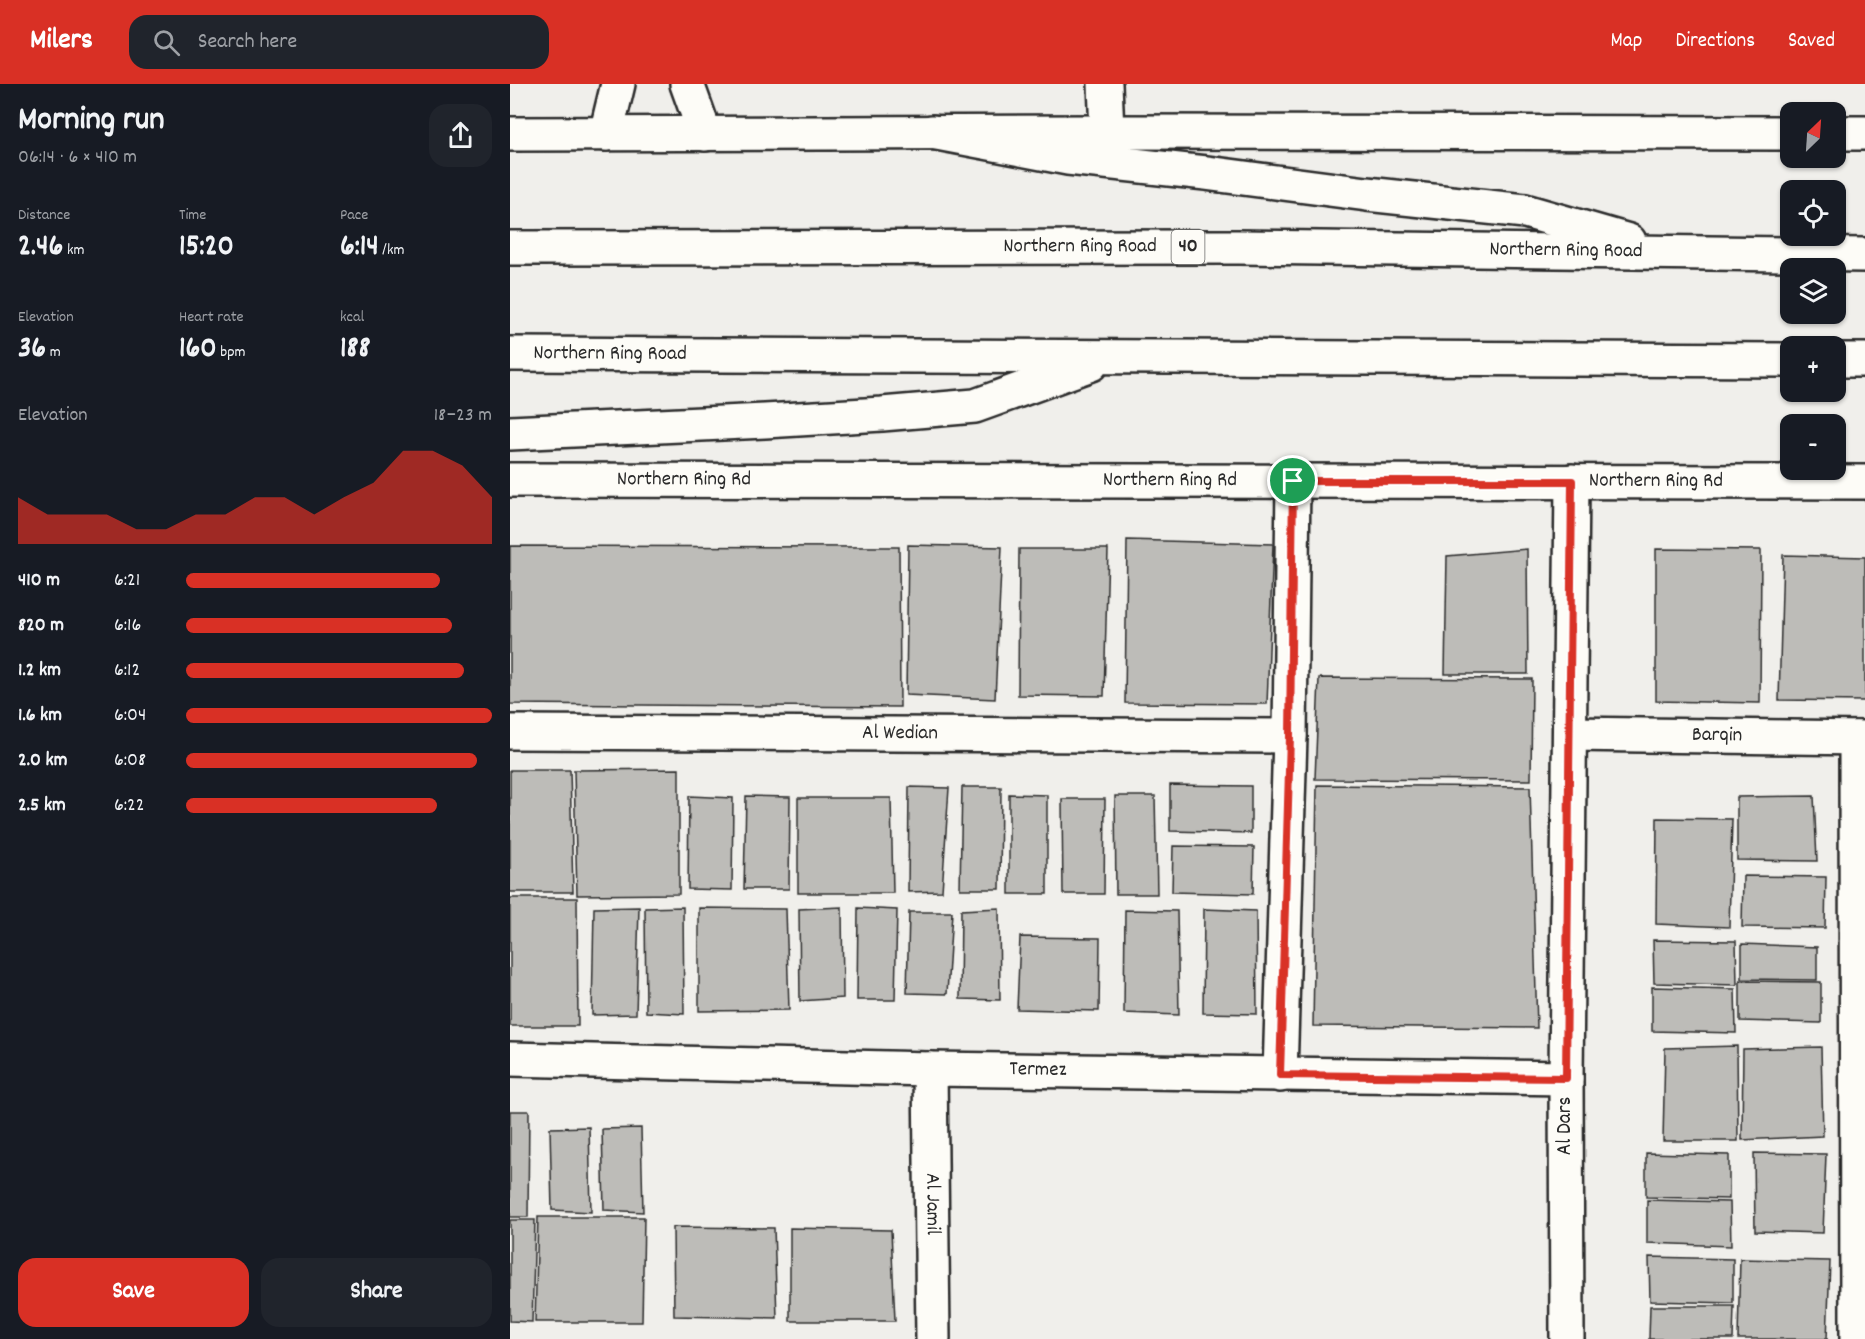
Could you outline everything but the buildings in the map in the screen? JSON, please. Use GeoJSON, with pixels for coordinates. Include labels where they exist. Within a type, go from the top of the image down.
{"type":"FeatureCollection","features":[{"type":"Feature","properties":{"kind":"main road"},"geometry":{"type":"LineString","coordinates":[[606,134],[618,84]]}},
{"type":"Feature","properties":{"kind":"main road"},"geometry":{"type":"LineString","coordinates":[[687,84],[705,134]]}},
{"type":"Feature","properties":{"kind":"main road"},"geometry":{"type":"LineString","coordinates":[[1105,84],[1107,132]]}},
{"type":"Feature","properties":{"kind":"main road"},"geometry":{"type":"LineString","coordinates":[[932,132],[1068,158],[1525,211],[1668,252]]}},
{"type":"Feature","properties":{"kind":"main road"},"geometry":{"type":"LineString","coordinates":[[510,134],[1780,133]]}},
{"type":"Feature","properties":{"kind":"main road"},"geometry":{"type":"LineString","coordinates":[[1846,133],[1865,133]]}},
{"type":"Feature","properties":{"kind":"main road","name":"Northern Ring Road"},"geometry":{"type":"LineString","coordinates":[[510,248],[1238,247],[1865,255]]}},
{"type":"Feature","properties":{"kind":"main road","name":"Northern Ring Road"},"geometry":{"type":"LineString","coordinates":[[510,354],[1780,360]]}},
{"type":"Feature","properties":{"kind":"main road"},"geometry":{"type":"LineString","coordinates":[[510,433],[777,420],[975,406],[1111,357]]}},
{"type":"Feature","properties":{"kind":"main road"},"geometry":{"type":"LineString","coordinates":[[1846,360],[1865,360]]}},
{"type":"Feature","properties":{"kind":"main road","name":"Northern Ring Rd"},"geometry":{"type":"LineString","coordinates":[[510,480],[1865,482]]}},
{"type":"Feature","properties":{"kind":"main road"},"geometry":{"type":"LineString","coordinates":[[1280,1075],[1290,736],[1293,481]]}},
{"type":"Feature","properties":{"kind":"main road","name":"Al Dars"},"geometry":{"type":"LineString","coordinates":[[1567,1339],[1566,1078],[1572,481]]}},
{"type":"Feature","properties":{"kind":"main road","name":"Al Wedian"},"geometry":{"type":"LineString","coordinates":[[510,732],[1290,736]]}},
{"type":"Feature","properties":{"kind":"main road","name":"Barqin"},"geometry":{"type":"LineString","coordinates":[[1570,734],[1860,738]]}},
{"type":"Feature","properties":{"kind":"main road"},"geometry":{"type":"LineString","coordinates":[[1857,1339],[1860,738]]}},
{"type":"Feature","properties":{"kind":"main road","name":"Termez"},"geometry":{"type":"LineString","coordinates":[[510,1059],[930,1069],[1566,1078]]}},
{"type":"Feature","properties":{"kind":"main road","name":"Al Jamil"},"geometry":{"type":"LineString","coordinates":[[930,1069],[933,1339]]}},
{"type":"Feature","properties":{"kind":"route"},"geometry":{"type":"LineString","coordinates":[[1293,481],[1572,481],[1566,1078],[1280,1075],[1290,736],[1293,481]]}}]}
